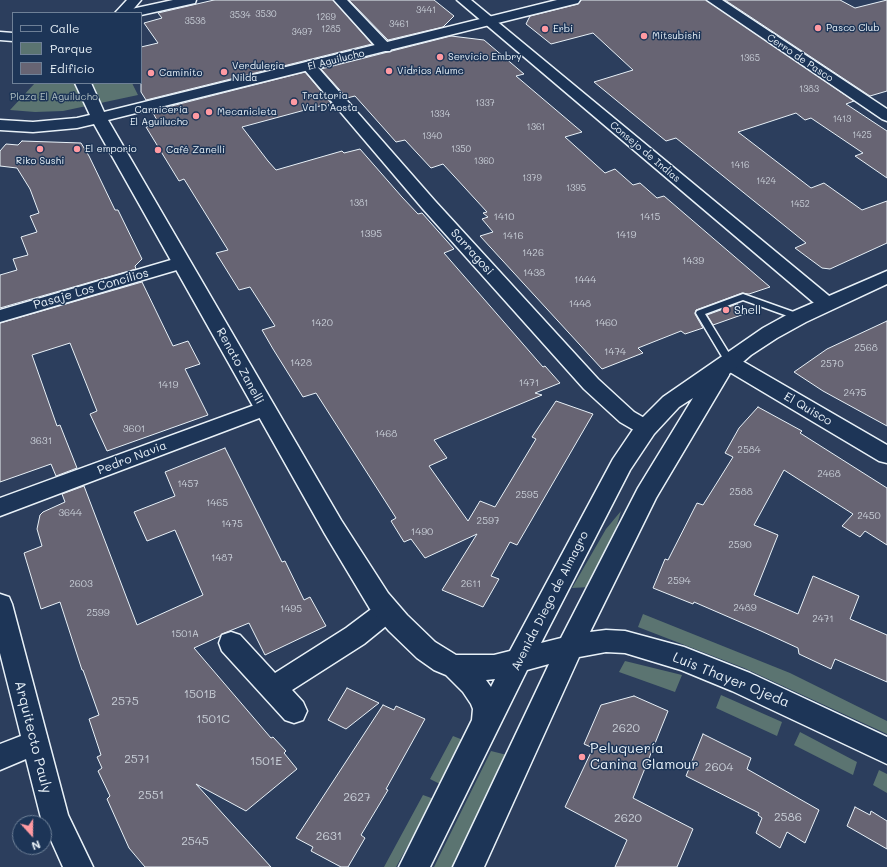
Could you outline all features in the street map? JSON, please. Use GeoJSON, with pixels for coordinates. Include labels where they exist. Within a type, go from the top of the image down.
{"type":"FeatureCollection","features":[{"type":"Feature","properties":{"kind":"street"},"geometry":{"type":"LineString","coordinates":[[123,12],[134,0]]}},
{"type":"Feature","properties":{"kind":"street"},"geometry":{"type":"LineString","coordinates":[[136,12],[190,0]]}},
{"type":"Feature","properties":{"kind":"street"},"geometry":{"type":"LineString","coordinates":[[340,0],[384,48]]}},
{"type":"Feature","properties":{"kind":"street","name":"Consejo de Indias"},"geometry":{"type":"LineString","coordinates":[[463,0],[827,304]]}},
{"type":"Feature","properties":{"kind":"street","name":"El Aguilucho"},"geometry":{"type":"LineString","coordinates":[[0,125],[47,127],[77,123],[573,0]]}},
{"type":"Feature","properties":{"kind":"street","name":"Cerro de Pasco"},"geometry":{"type":"LineString","coordinates":[[712,0],[887,116]]}},
{"type":"Feature","properties":{"kind":"street"},"geometry":{"type":"LineString","coordinates":[[0,36],[12,37]]}},
{"type":"Feature","properties":{"kind":"street","name":"Sarragosi"},"geometry":{"type":"LineString","coordinates":[[309,66],[429,205],[591,384],[627,417],[646,428]]}},
{"type":"Feature","properties":{"kind":"street","name":"Renato Zanelli"},"geometry":{"type":"LineString","coordinates":[[84,84],[98,118],[263,408],[333,527],[379,601],[426,650],[443,662],[455,667],[494,667],[520,660]]}},
{"type":"Feature","properties":{"kind":"street","name":"Pasaje Los Concilios"},"geometry":{"type":"LineString","coordinates":[[0,316],[181,263]]}},
{"type":"Feature","properties":{"kind":"street","name":"Avenida Diego de Almagro"},"geometry":{"type":"LineString","coordinates":[[414,867],[620,465],[646,428],[671,402],[728,364],[744,350],[770,333],[799,317],[887,277]]}},
{"type":"Feature","properties":{"kind":"street","name":"Avenida Diego de Almagro"},"geometry":{"type":"LineString","coordinates":[[468,867],[570,647],[646,494],[696,410],[728,364]]}},
{"type":"Feature","properties":{"kind":"street","name":"El Quisco"},"geometry":{"type":"LineString","coordinates":[[728,364],[887,454]]}},
{"type":"Feature","properties":{"kind":"street","name":"Pedro Navia"},"geometry":{"type":"LineString","coordinates":[[0,507],[263,408]]}},
{"type":"Feature","properties":{"kind":"street","name":"Arquitecto Pauly"},"geometry":{"type":"LineString","coordinates":[[0,604],[54,818],[78,867]]}},
{"type":"Feature","properties":{"kind":"street"},"geometry":{"type":"LineString","coordinates":[[273,688],[355,636],[387,611]]}},
{"type":"Feature","properties":{"kind":"street","name":"Luis Thayer Ojeda"},"geometry":{"type":"LineString","coordinates":[[520,660],[570,647],[606,641],[625,642],[684,659],[741,682],[887,751]]}},
{"type":"Feature","properties":{"kind":"street"},"geometry":{"type":"LineString","coordinates":[[232,643],[294,711]]}},
{"type":"Feature","properties":{"kind":"street"},"geometry":{"type":"LineString","coordinates":[[455,667],[472,683],[482,697],[487,709],[486,725]]}},
{"type":"Feature","properties":{"kind":"street"},"geometry":{"type":"LineString","coordinates":[[0,756],[34,743]]}},
{"type":"Feature","properties":{"kind":"lane"},"geometry":{"type":"LineString","coordinates":[[728,364],[700,313],[743,297],[799,317]]}},
{"type":"Feature","properties":{"kind":"green space","name":"Plaza El Aguilucho"},"geometry":{"type":"Polygon","coordinates":[[[34,84],[132,84],[138,95],[63,111],[35,112],[10,110],[34,84]]]}},
{"type":"Feature","properties":{"kind":"green space"},"geometry":{"type":"Polygon","coordinates":[[[621,511],[616,528],[590,587],[572,588],[606,529],[621,511]]]}},
{"type":"Feature","properties":{"kind":"green space"},"geometry":{"type":"Polygon","coordinates":[[[643,614],[790,673],[887,721],[887,734],[744,668],[638,627],[643,614]]]}},
{"type":"Feature","properties":{"kind":"green space"},"geometry":{"type":"Polygon","coordinates":[[[625,661],[682,675],[675,692],[619,672],[625,661]]]}},
{"type":"Feature","properties":{"kind":"green space"},"geometry":{"type":"Polygon","coordinates":[[[721,695],[782,722],[777,736],[716,708],[721,695]]]}},
{"type":"Feature","properties":{"kind":"green space"},"geometry":{"type":"Polygon","coordinates":[[[800,732],[857,762],[853,775],[794,745],[800,732]]]}},
{"type":"Feature","properties":{"kind":"green space"},"geometry":{"type":"Polygon","coordinates":[[[453,736],[463,740],[440,784],[430,779],[453,736]]]}},
{"type":"Feature","properties":{"kind":"green space"},"geometry":{"type":"Polygon","coordinates":[[[491,751],[507,755],[454,867],[434,867],[491,751]]]}},
{"type":"Feature","properties":{"kind":"green space"},"geometry":{"type":"Polygon","coordinates":[[[879,770],[887,774],[887,793],[873,785],[879,770]]]}},
{"type":"Feature","properties":{"kind":"green space"},"geometry":{"type":"Polygon","coordinates":[[[423,795],[434,799],[396,867],[384,867],[423,795]]]}},
{"type":"Feature","properties":{"kind":"building"},"geometry":{"type":"Polygon","coordinates":[[[214,0],[333,0],[372,44],[146,100],[141,92],[142,47],[158,43],[144,23],[162,18],[158,13],[214,0]]]}},
{"type":"Feature","properties":{"kind":"building"},"geometry":{"type":"Polygon","coordinates":[[[349,0],[434,0],[454,16],[443,27],[388,40],[349,0]]]}},
{"type":"Feature","properties":{"kind":"building"},"geometry":{"type":"Polygon","coordinates":[[[581,0],[706,0],[854,101],[846,104],[887,131],[887,178],[855,156],[863,153],[811,118],[805,120],[796,113],[738,132],[811,188],[824,183],[862,210],[887,201],[887,243],[830,269],[822,268],[795,248],[806,243],[676,138],[666,141],[594,82],[633,70],[593,33],[551,44],[526,24],[530,16],[578,4],[581,0]]]}},
{"type":"Feature","properties":{"kind":"building","name":"Pasco Club"},"geometry":{"type":"Polygon","coordinates":[[[725,0],[840,0],[855,8],[887,0],[887,91],[870,96],[725,0]]]}},
{"type":"Feature","properties":{"kind":"building"},"geometry":{"type":"Polygon","coordinates":[[[451,36],[484,40],[524,74],[516,76],[582,132],[565,137],[605,173],[615,169],[633,185],[640,183],[657,198],[664,196],[770,287],[749,294],[742,293],[696,310],[695,314],[703,328],[685,334],[681,331],[638,348],[643,353],[602,369],[480,236],[493,232],[482,219],[488,217],[483,213],[487,212],[443,164],[431,168],[405,140],[396,142],[355,96],[347,98],[321,69],[451,36]]]}},
{"type":"Feature","properties":{"kind":"building"},"geometry":{"type":"Polygon","coordinates":[[[305,72],[331,103],[242,127],[268,161],[276,170],[342,151],[344,153],[360,149],[402,197],[418,214],[422,213],[454,249],[444,253],[543,367],[545,366],[560,383],[535,393],[542,395],[434,440],[447,458],[429,466],[468,521],[480,501],[495,507],[536,439],[532,437],[556,401],[593,414],[517,545],[510,542],[491,576],[499,579],[483,607],[442,590],[477,534],[425,558],[411,539],[404,542],[391,521],[396,518],[316,393],[303,397],[273,349],[262,330],[275,326],[250,287],[239,290],[216,253],[228,250],[184,179],[179,181],[146,127],[159,124],[152,111],[305,72]]]}},
{"type":"Feature","properties":{"kind":"building"},"geometry":{"type":"Polygon","coordinates":[[[22,141],[81,143],[89,156],[115,210],[118,210],[142,259],[135,266],[136,269],[0,308],[0,275],[17,270],[13,259],[28,255],[21,237],[37,232],[30,216],[39,213],[30,189],[17,168],[0,166],[0,151],[6,144],[18,145],[22,141]]]}},
{"type":"Feature","properties":{"kind":"building"},"geometry":{"type":"Polygon","coordinates":[[[142,282],[173,346],[188,341],[200,364],[185,369],[208,415],[107,451],[90,414],[97,411],[70,343],[32,355],[57,426],[60,425],[77,468],[56,476],[51,464],[0,482],[0,323],[142,282]]]}},
{"type":"Feature","properties":{"kind":"building"},"geometry":{"type":"Polygon","coordinates":[[[737,304],[747,313],[713,325],[707,315],[737,304]]]}},
{"type":"Feature","properties":{"kind":"building"},"geometry":{"type":"Polygon","coordinates":[[[887,321],[887,426],[823,391],[794,372],[827,349],[887,321]]]}},
{"type":"Feature","properties":{"kind":"building"},"geometry":{"type":"Polygon","coordinates":[[[758,407],[802,431],[800,433],[887,488],[887,545],[865,531],[860,537],[842,526],[853,514],[784,470],[754,525],[778,535],[754,595],[798,614],[813,576],[859,596],[850,619],[887,635],[887,682],[835,659],[831,669],[799,654],[798,648],[761,631],[694,602],[693,604],[653,588],[665,559],[668,560],[697,503],[703,505],[733,457],[725,453],[739,428],[758,407]]]}},
{"type":"Feature","properties":{"kind":"building"},"geometry":{"type":"Polygon","coordinates":[[[225,448],[282,562],[285,561],[304,600],[310,597],[326,626],[265,655],[249,623],[194,648],[271,738],[273,737],[286,751],[284,753],[297,769],[246,811],[196,784],[271,867],[145,867],[129,848],[107,799],[110,796],[98,771],[102,768],[97,757],[101,755],[89,719],[99,715],[82,670],[60,602],[41,609],[24,553],[42,546],[37,529],[40,515],[43,512],[65,502],[62,494],[84,486],[137,625],[203,595],[175,530],[147,541],[134,512],[175,496],[165,472],[225,448]]]}},
{"type":"Feature","properties":{"kind":"building"},"geometry":{"type":"Polygon","coordinates":[[[347,688],[379,703],[346,729],[328,720],[347,688]]]}},
{"type":"Feature","properties":{"kind":"building"},"geometry":{"type":"Polygon","coordinates":[[[634,696],[668,711],[633,798],[693,829],[677,867],[615,867],[627,840],[565,807],[593,748],[584,744],[601,705],[634,696]]]}},
{"type":"Feature","properties":{"kind":"building"},"geometry":{"type":"Polygon","coordinates":[[[383,705],[394,710],[396,706],[425,719],[386,789],[388,790],[361,835],[365,838],[348,867],[341,867],[311,851],[313,847],[296,838],[383,705]]]}},
{"type":"Feature","properties":{"kind":"building"},"geometry":{"type":"Polygon","coordinates":[[[703,734],[751,758],[747,769],[819,810],[805,843],[787,832],[780,848],[756,833],[762,818],[758,815],[759,813],[686,776],[703,734]]]}},
{"type":"Feature","properties":{"kind":"building"},"geometry":{"type":"Polygon","coordinates":[[[855,807],[870,815],[871,811],[887,821],[887,849],[847,826],[855,807]]]}},
{"type":"Feature","properties":{"kind":"place","name":"Pasco Club"},"geometry":{"type":"Point","coordinates":[818,28]}},
{"type":"Feature","properties":{"kind":"place","name":"Erbi"},"geometry":{"type":"Point","coordinates":[545,29]}},
{"type":"Feature","properties":{"kind":"place","name":"Mitsubishi"},"geometry":{"type":"Point","coordinates":[644,36]}},
{"type":"Feature","properties":{"kind":"place","name":"Servicio Embry"},"geometry":{"type":"Point","coordinates":[440,57]}},
{"type":"Feature","properties":{"kind":"place","name":"Vidrios Alumc"},"geometry":{"type":"Point","coordinates":[389,71]}},
{"type":"Feature","properties":{"kind":"place","name":"Verduleria Nilda"},"geometry":{"type":"Point","coordinates":[224,72]}},
{"type":"Feature","properties":{"kind":"place","name":"Caminito"},"geometry":{"type":"Point","coordinates":[151,73]}},
{"type":"Feature","properties":{"kind":"place","name":"Trattoria Val D'Aosta"},"geometry":{"type":"Point","coordinates":[294,102]}},
{"type":"Feature","properties":{"kind":"place","name":"Mecanicleta"},"geometry":{"type":"Point","coordinates":[209,112]}},
{"type":"Feature","properties":{"kind":"place","name":"Carnicería El Aguilucho"},"geometry":{"type":"Point","coordinates":[196,116]}},
{"type":"Feature","properties":{"kind":"place","name":"Riko Sushi"},"geometry":{"type":"Point","coordinates":[40,149]}},
{"type":"Feature","properties":{"kind":"place","name":"El emporio"},"geometry":{"type":"Point","coordinates":[77,149]}},
{"type":"Feature","properties":{"kind":"place","name":"Café Zanelli"},"geometry":{"type":"Point","coordinates":[158,150]}},
{"type":"Feature","properties":{"kind":"place","name":"Shell"},"geometry":{"type":"Point","coordinates":[726,310]}},
{"type":"Feature","properties":{"kind":"place","name":"Peluquería Canina Glamour"},"geometry":{"type":"Point","coordinates":[582,757]}}]}
